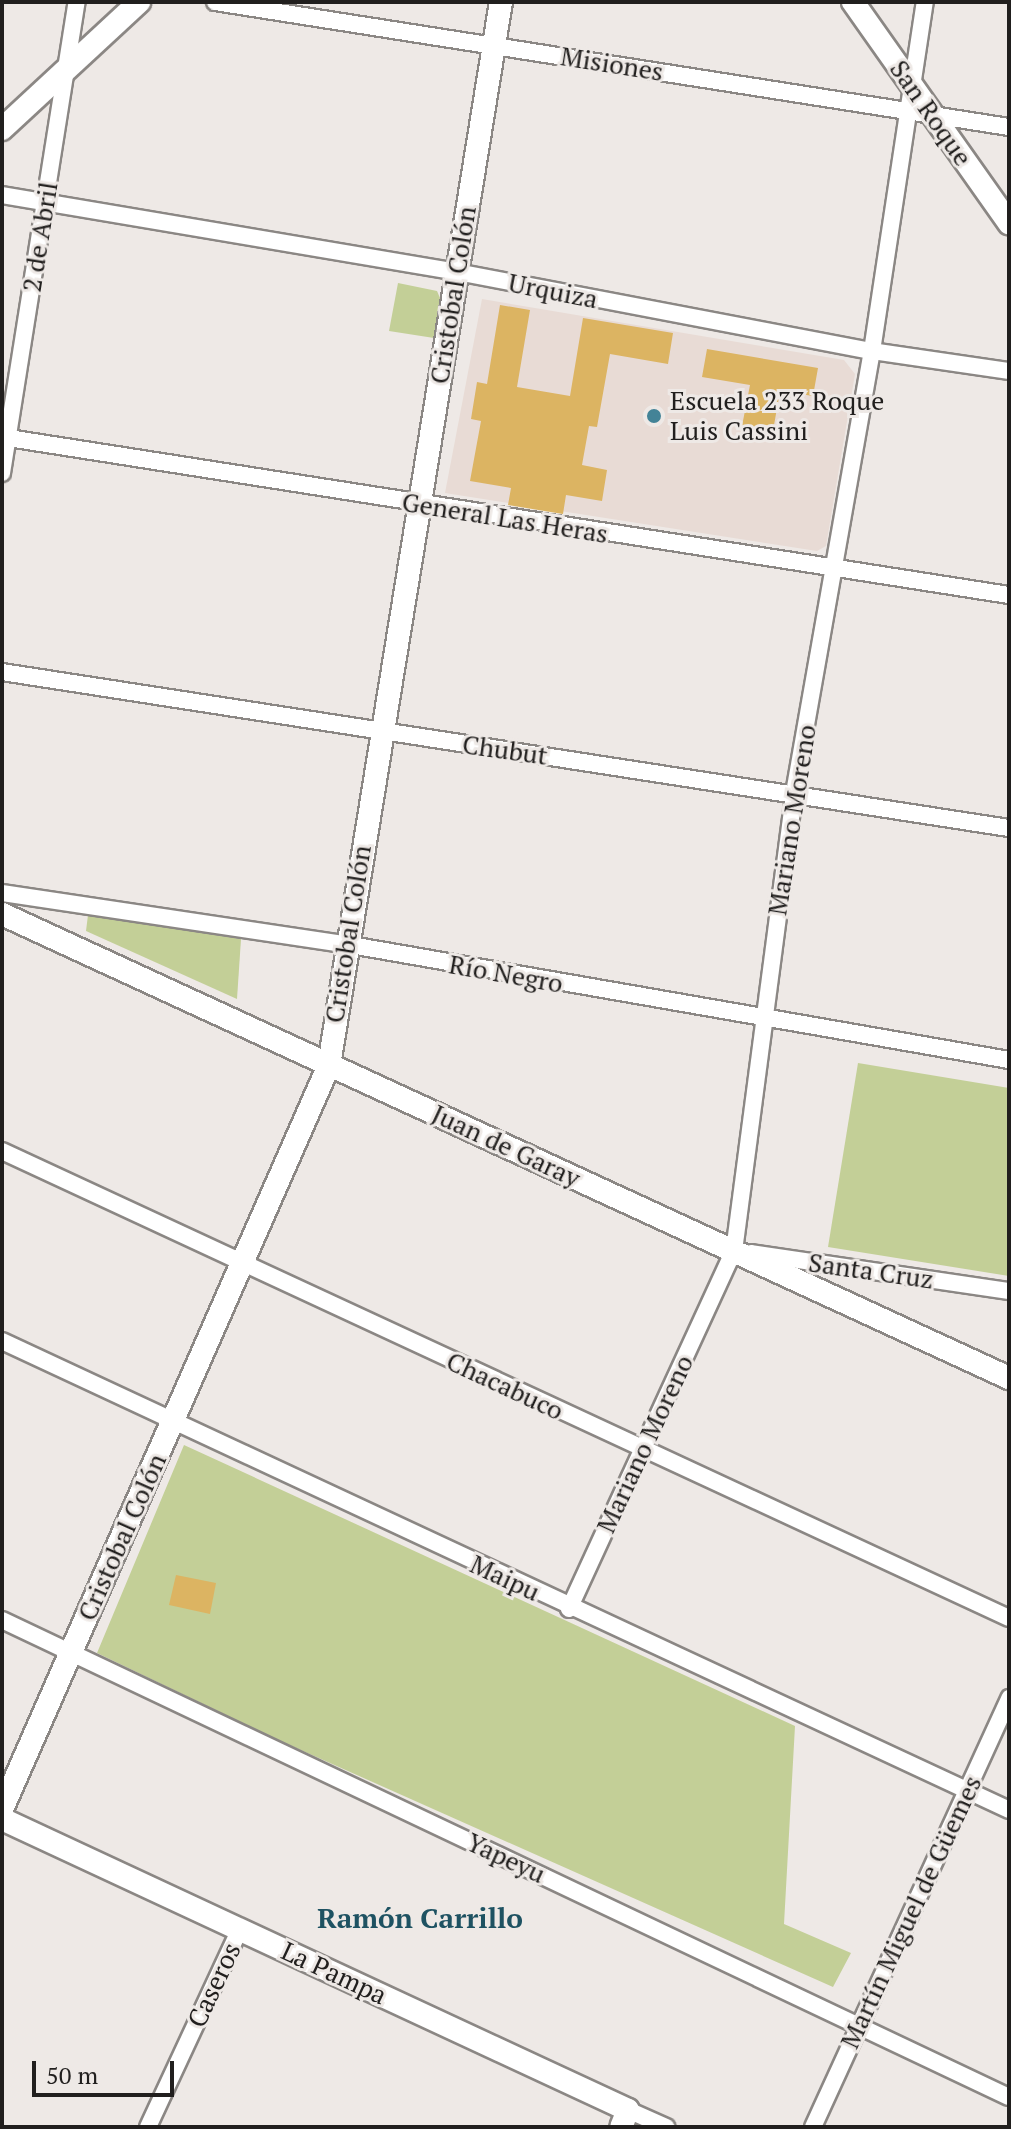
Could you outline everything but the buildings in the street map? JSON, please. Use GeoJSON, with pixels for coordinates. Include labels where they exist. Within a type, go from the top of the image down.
{"type":"FeatureCollection","features":[{"type":"Feature","properties":{"kind":"street","name":"2 de Abril"},"geometry":{"type":"LineString","coordinates":[[2,473],[5,438],[77,2]]}},
{"type":"Feature","properties":{"kind":"street"},"geometry":{"type":"LineString","coordinates":[[2,129],[139,2]]}},
{"type":"Feature","properties":{"kind":"street","name":"Misiones"},"geometry":{"type":"LineString","coordinates":[[215,2],[1009,127]]}},
{"type":"Feature","properties":{"kind":"street","name":"Cristobal Colón"},"geometry":{"type":"LineString","coordinates":[[2,1809],[329,1065],[345,944],[501,2]]}},
{"type":"Feature","properties":{"kind":"street","name":"San Roque"},"geometry":{"type":"LineString","coordinates":[[853,2],[1009,223]]}},
{"type":"Feature","properties":{"kind":"street","name":"Mariano Moreno"},"geometry":{"type":"LineString","coordinates":[[569,1609],[734,1251],[761,1020],[794,793],[872,351],[910,111],[910,83],[925,2]]}},
{"type":"Feature","properties":{"kind":"street","name":"Urquiza"},"geometry":{"type":"LineString","coordinates":[[2,195],[457,272],[872,351],[1009,371]]}},
{"type":"Feature","properties":{"kind":"street","name":"General Las Heras"},"geometry":{"type":"LineString","coordinates":[[5,438],[417,505],[1009,595]]}},
{"type":"Feature","properties":{"kind":"street","name":"Chubut"},"geometry":{"type":"LineString","coordinates":[[2,672],[1009,828]]}},
{"type":"Feature","properties":{"kind":"street","name":"Río Negro"},"geometry":{"type":"LineString","coordinates":[[2,893],[345,944],[761,1020],[1009,1060]]}},
{"type":"Feature","properties":{"kind":"street","name":"Juan de Garay"},"geometry":{"type":"LineString","coordinates":[[2,914],[1009,1378]]}},
{"type":"Feature","properties":{"kind":"street","name":"Chacabuco"},"geometry":{"type":"LineString","coordinates":[[2,1151],[1009,1618]]}},
{"type":"Feature","properties":{"kind":"street","name":"Santa Cruz"},"geometry":{"type":"LineString","coordinates":[[734,1251],[1009,1291]]}},
{"type":"Feature","properties":{"kind":"street","name":"Maipu"},"geometry":{"type":"LineString","coordinates":[[2,1341],[569,1609],[1009,1810]]}},
{"type":"Feature","properties":{"kind":"street","name":"Yapeyu"},"geometry":{"type":"LineString","coordinates":[[2,1620],[1009,2097]]}},
{"type":"Feature","properties":{"kind":"street","name":"Martín Miguel de Güemes"},"geometry":{"type":"LineString","coordinates":[[813,2127],[1009,1698]]}},
{"type":"Feature","properties":{"kind":"street","name":"La Pampa"},"geometry":{"type":"LineString","coordinates":[[2,1819],[240,1929],[624,2118],[666,2127]]}},
{"type":"Feature","properties":{"kind":"street","name":"Caseros"},"geometry":{"type":"LineString","coordinates":[[148,2127],[240,1929]]}},
{"type":"Feature","properties":{"kind":"shaded area","name":"Escuela 233 Roque Luis Cassini"},"geometry":{"type":"Polygon","coordinates":[[[482,299],[844,360],[855,374],[826,546],[817,551],[445,493],[482,299]]]}},
{"type":"Feature","properties":{"kind":"green space"},"geometry":{"type":"Polygon","coordinates":[[[398,283],[437,291],[440,298],[434,338],[389,331],[398,283]]]}},
{"type":"Feature","properties":{"kind":"green space"},"geometry":{"type":"Polygon","coordinates":[[[88,915],[241,939],[237,999],[86,931],[88,915]]]}},
{"type":"Feature","properties":{"kind":"green space"},"geometry":{"type":"Polygon","coordinates":[[[858,1063],[1009,1088],[1009,1276],[828,1247],[858,1063]]]}},
{"type":"Feature","properties":{"kind":"green space"},"geometry":{"type":"Polygon","coordinates":[[[184,1445],[795,1726],[784,1924],[851,1953],[833,1987],[276,1739],[97,1653],[184,1445]]]}},
{"type":"Feature","properties":{"kind":"place","name":"Escuela 233 Roque Luis Cassini"},"geometry":{"type":"Point","coordinates":[654,416]}},
{"type":"Feature","properties":{"kind":"district","name":"Ramón Carrillo"},"geometry":{"type":"Point","coordinates":[420,1918]}}]}
